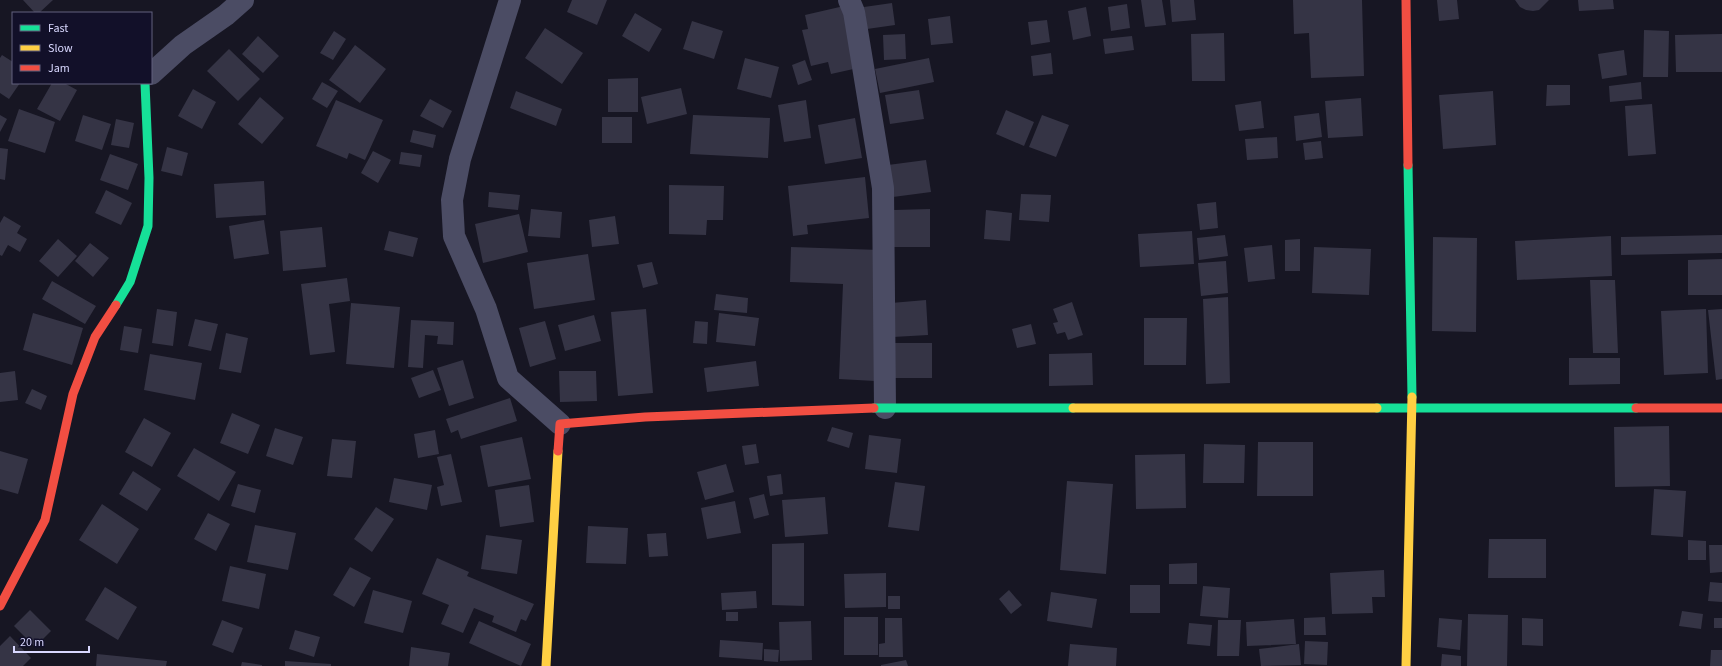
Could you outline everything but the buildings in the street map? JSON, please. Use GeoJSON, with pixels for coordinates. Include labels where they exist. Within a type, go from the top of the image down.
{"type":"FeatureCollection","features":[{"type":"Feature","properties":{"kind":"street"},"geometry":{"type":"LineString","coordinates":[[152,73],[183,45],[226,15],[243,0]]}},
{"type":"Feature","properties":{"kind":"street"},"geometry":{"type":"LineString","coordinates":[[510,0],[460,159],[452,200],[454,236],[486,309],[508,378],[560,424],[645,417],[885,408],[1722,408]]}},
{"type":"Feature","properties":{"kind":"street"},"geometry":{"type":"LineString","coordinates":[[850,0],[854,12],[882,188],[885,408]]}},
{"type":"Feature","properties":{"kind":"street"},"geometry":{"type":"LineString","coordinates":[[1406,0],[1412,408],[1406,666]]}},
{"type":"Feature","properties":{"kind":"street"},"geometry":{"type":"LineString","coordinates":[[0,606],[44,520],[73,394],[95,337],[130,282],[148,226],[149,178],[145,84]]}},
{"type":"Feature","properties":{"kind":"street"},"geometry":{"type":"LineString","coordinates":[[546,666],[560,424]]}},
{"type":"Feature","properties":{"kind":"traffic: fast"},"geometry":{"type":"LineString","coordinates":[[116,305],[130,282],[148,226],[149,178],[145,84]]}},
{"type":"Feature","properties":{"kind":"traffic: fast"},"geometry":{"type":"LineString","coordinates":[[1408,165],[1412,397]]}},
{"type":"Feature","properties":{"kind":"traffic: fast"},"geometry":{"type":"LineString","coordinates":[[874,408],[1073,408]]}},
{"type":"Feature","properties":{"kind":"traffic: fast"},"geometry":{"type":"LineString","coordinates":[[1377,408],[1636,408]]}},
{"type":"Feature","properties":{"kind":"traffic: slow"},"geometry":{"type":"LineString","coordinates":[[1406,666],[1412,397]]}},
{"type":"Feature","properties":{"kind":"traffic: slow"},"geometry":{"type":"LineString","coordinates":[[1073,408],[1377,408]]}},
{"type":"Feature","properties":{"kind":"traffic: slow"},"geometry":{"type":"LineString","coordinates":[[546,666],[558,451]]}},
{"type":"Feature","properties":{"kind":"traffic: jam"},"geometry":{"type":"LineString","coordinates":[[1406,0],[1408,165]]}},
{"type":"Feature","properties":{"kind":"traffic: jam"},"geometry":{"type":"LineString","coordinates":[[0,606],[45,520],[73,394],[95,337],[116,305]]}},
{"type":"Feature","properties":{"kind":"traffic: jam"},"geometry":{"type":"LineString","coordinates":[[558,451],[560,424],[645,417],[874,408]]}},
{"type":"Feature","properties":{"kind":"traffic: jam"},"geometry":{"type":"LineString","coordinates":[[1636,408],[1722,408]]}}]}
